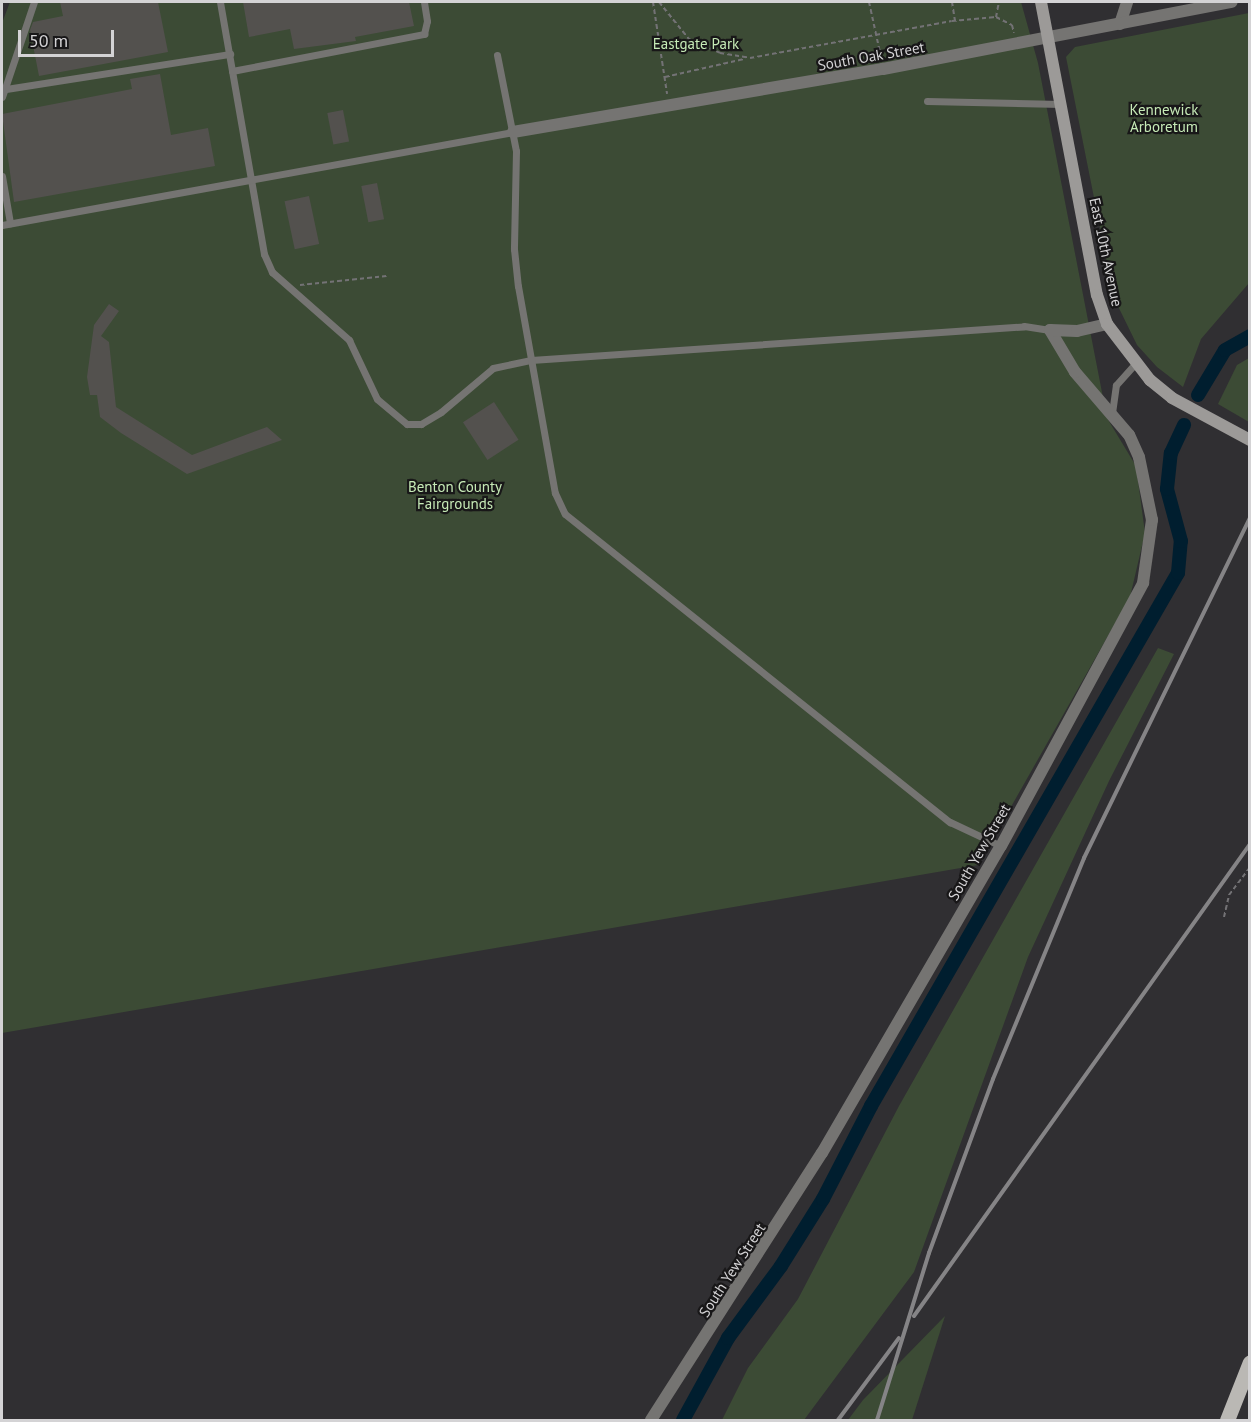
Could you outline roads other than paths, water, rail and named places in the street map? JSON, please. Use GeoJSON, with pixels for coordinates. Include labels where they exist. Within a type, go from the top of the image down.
{"type":"FeatureCollection","features":[{"type":"Feature","properties":{"kind":"main road"},"geometry":{"type":"LineString","coordinates":[[1227,1420],[1250,1362]]}},
{"type":"Feature","properties":{"kind":"street","name":"East 10th Avenue"},"geometry":{"type":"LineString","coordinates":[[1041,2],[1097,296],[1107,324],[1136,363],[1172,398],[1250,440]]}},
{"type":"Feature","properties":{"kind":"street"},"geometry":{"type":"LineString","coordinates":[[1120,24],[1127,2]]}},
{"type":"Feature","properties":{"kind":"street","name":"South Oak Street"},"geometry":{"type":"LineString","coordinates":[[513,132],[883,69],[1232,2]]}},
{"type":"Feature","properties":{"kind":"street"},"geometry":{"type":"LineString","coordinates":[[1050,330],[1077,331],[1107,324]]}},
{"type":"Feature","properties":{"kind":"street","name":"South Yew Street"},"geometry":{"type":"LineString","coordinates":[[651,1420],[785,1215],[1001,846],[1143,583],[1152,520],[1148,489],[1129,435],[1075,372],[1050,330]]}},
{"type":"Feature","properties":{"kind":"lane"},"geometry":{"type":"LineString","coordinates":[[2,97],[34,2]]}},
{"type":"Feature","properties":{"kind":"lane"},"geometry":{"type":"LineString","coordinates":[[220,2],[264,254],[272,272],[349,340],[377,399],[407,424],[421,424],[441,412],[493,368],[531,360],[1024,326],[1050,330]]}},
{"type":"Feature","properties":{"kind":"lane"},"geometry":{"type":"LineString","coordinates":[[232,71],[424,34],[428,21],[424,2]]}},
{"type":"Feature","properties":{"kind":"lane"},"geometry":{"type":"LineString","coordinates":[[6,89],[230,54]]}},
{"type":"Feature","properties":{"kind":"lane"},"geometry":{"type":"LineString","coordinates":[[497,55],[513,132],[516,171],[514,249],[555,493],[565,514],[950,822],[1001,846]]}},
{"type":"Feature","properties":{"kind":"lane"},"geometry":{"type":"LineString","coordinates":[[927,101],[1061,104]]}},
{"type":"Feature","properties":{"kind":"lane"},"geometry":{"type":"LineString","coordinates":[[2,225],[513,132]]}},
{"type":"Feature","properties":{"kind":"lane"},"geometry":{"type":"LineString","coordinates":[[2,176],[10,224]]}},
{"type":"Feature","properties":{"kind":"lane"},"geometry":{"type":"LineString","coordinates":[[1112,413],[1116,385],[1136,363]]}},
{"type":"Feature","properties":{"kind":"waterway"},"geometry":{"type":"LineString","coordinates":[[1198,395],[1225,350],[1250,336]]}},
{"type":"Feature","properties":{"kind":"waterway"},"geometry":{"type":"LineString","coordinates":[[683,1420],[728,1338],[781,1266],[823,1199],[871,1106],[1178,573],[1181,541],[1167,489],[1171,453],[1184,425]]}},
{"type":"Feature","properties":{"kind":"railway"},"geometry":{"type":"LineString","coordinates":[[877,1420],[929,1253],[993,1079],[1084,858],[1250,518]]}},
{"type":"Feature","properties":{"kind":"railway"},"geometry":{"type":"LineString","coordinates":[[914,1316],[1250,844]]}},
{"type":"Feature","properties":{"kind":"railway"},"geometry":{"type":"LineString","coordinates":[[838,1420],[899,1338]]}},
{"type":"Feature","properties":{"kind":"park label","name":"Eastgate Park"},"geometry":{"type":"Point","coordinates":[696,44]}},
{"type":"Feature","properties":{"kind":"park label","name":"Kennewick Arboretum"},"geometry":{"type":"Point","coordinates":[1164,118]}},
{"type":"Feature","properties":{"kind":"park label","name":"Benton County Fairgrounds"},"geometry":{"type":"Point","coordinates":[455,494]}}]}
